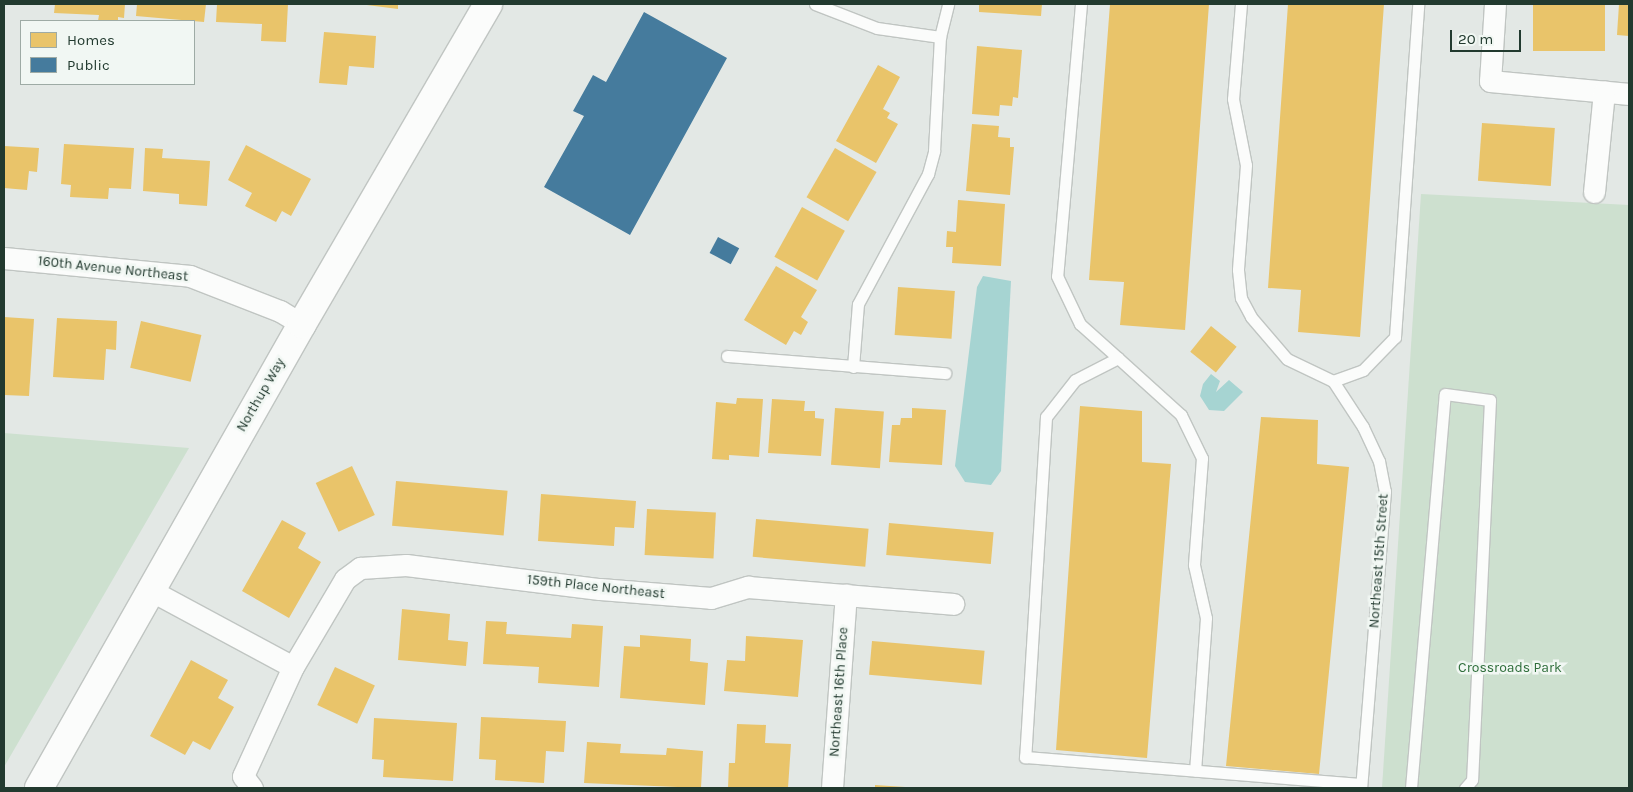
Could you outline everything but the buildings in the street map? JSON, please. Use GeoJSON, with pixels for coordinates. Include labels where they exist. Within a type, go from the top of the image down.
{"type":"FeatureCollection","features":[{"type":"Feature","properties":{"kind":"street","name":"Northup Way"},"geometry":{"type":"LineString","coordinates":[[39,788],[302,324],[488,4]]}},
{"type":"Feature","properties":{"kind":"street"},"geometry":{"type":"LineString","coordinates":[[1495,4],[1490,81],[1629,94]]}},
{"type":"Feature","properties":{"kind":"street"},"geometry":{"type":"LineString","coordinates":[[1594,192],[1604,91]]}},
{"type":"Feature","properties":{"kind":"street","name":"160th Avenue Northeast"},"geometry":{"type":"LineString","coordinates":[[4,258],[190,276],[248,297],[302,324]]}},
{"type":"Feature","properties":{"kind":"street","name":"159th Place Northeast"},"geometry":{"type":"LineString","coordinates":[[252,788],[243,776],[293,667],[345,578],[360,568],[378,565],[406,565],[600,589],[711,598],[748,587],[952,604]]}},
{"type":"Feature","properties":{"kind":"street"},"geometry":{"type":"LineString","coordinates":[[150,590],[293,667]]}},
{"type":"Feature","properties":{"kind":"street","name":"Northeast 16th Place"},"geometry":{"type":"LineString","coordinates":[[832,788],[846,595]]}},
{"type":"Feature","properties":{"kind":"lane"},"geometry":{"type":"LineString","coordinates":[[815,4],[877,28],[940,37]]}},
{"type":"Feature","properties":{"kind":"lane"},"geometry":{"type":"LineString","coordinates":[[853,367],[858,304],[928,174],[934,151],[940,37],[948,4]]}},
{"type":"Feature","properties":{"kind":"lane"},"geometry":{"type":"LineString","coordinates":[[1081,4],[1057,276],[1080,324],[1181,415],[1202,458],[1194,565],[1206,618],[1196,771]]}},
{"type":"Feature","properties":{"kind":"lane"},"geometry":{"type":"LineString","coordinates":[[1242,4],[1233,99],[1246,166],[1238,270],[1241,298],[1251,317],[1287,359],[1334,381],[1363,370],[1395,337],[1418,4]]}},
{"type":"Feature","properties":{"kind":"lane"},"geometry":{"type":"LineString","coordinates":[[727,356],[944,374]]}},
{"type":"Feature","properties":{"kind":"lane"},"geometry":{"type":"LineString","coordinates":[[1118,358],[1074,380],[1046,417],[1025,757],[1361,786]]}},
{"type":"Feature","properties":{"kind":"lane","name":"Northeast 15th Street"},"geometry":{"type":"LineString","coordinates":[[1334,381],[1363,427],[1379,461],[1385,491],[1361,786]]}},
{"type":"Feature","properties":{"kind":"lane"},"geometry":{"type":"LineString","coordinates":[[1411,788],[1445,394],[1490,400],[1472,780],[1465,788]]}},
{"type":"Feature","properties":{"kind":"green space","name":"Crossroads Park"},"geometry":{"type":"Polygon","coordinates":[[[1421,194],[1629,205],[1629,788],[1382,788],[1421,194]]]}},
{"type":"Feature","properties":{"kind":"green space"},"geometry":{"type":"Polygon","coordinates":[[[4,433],[189,448],[4,767],[4,433]]]}},
{"type":"Feature","properties":{"kind":"water"},"geometry":{"type":"Polygon","coordinates":[[[983,276],[1011,281],[1001,471],[991,485],[965,482],[955,466],[977,287],[983,276]]]}},
{"type":"Feature","properties":{"kind":"water"},"geometry":{"type":"Polygon","coordinates":[[[1211,374],[1220,381],[1216,392],[1229,380],[1243,392],[1224,411],[1209,410],[1200,396],[1203,384],[1211,374]]]}}]}
